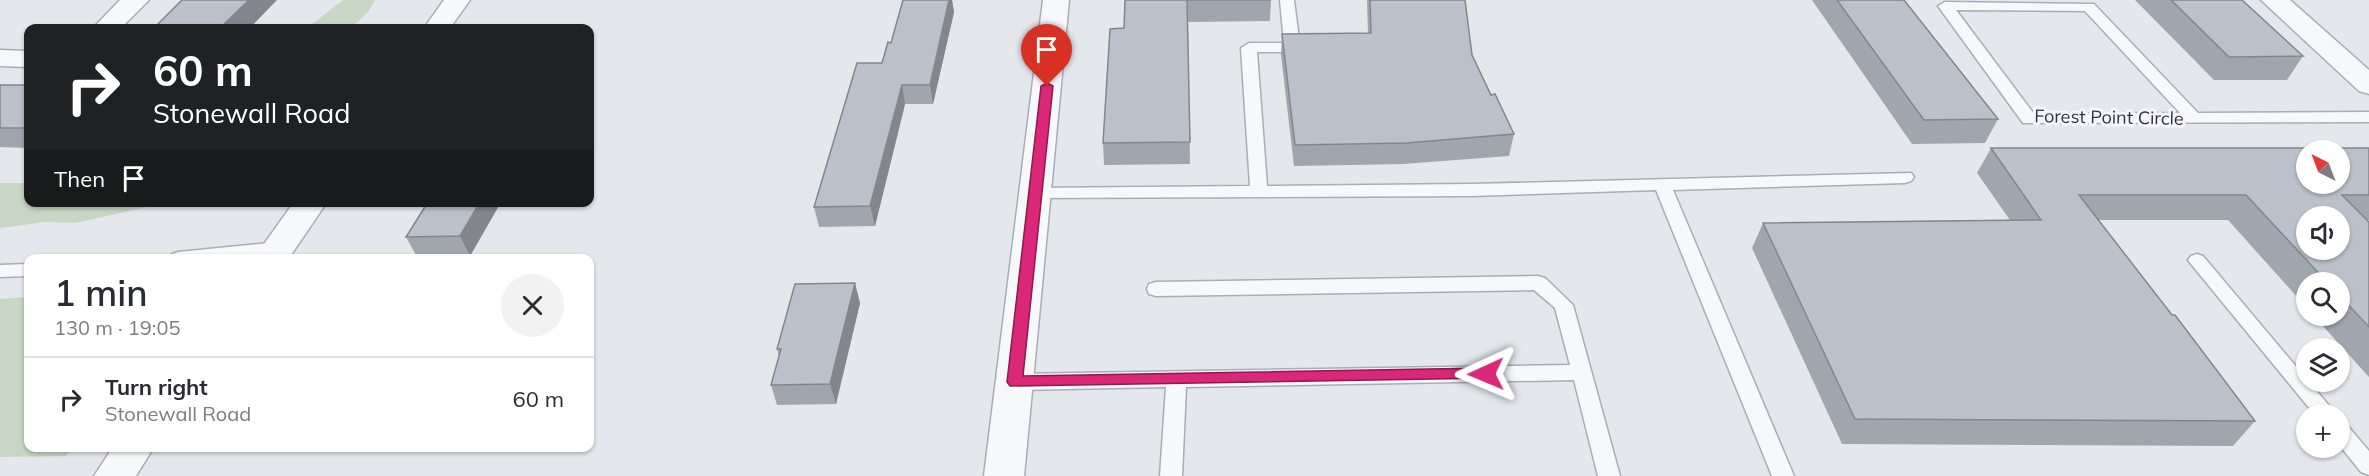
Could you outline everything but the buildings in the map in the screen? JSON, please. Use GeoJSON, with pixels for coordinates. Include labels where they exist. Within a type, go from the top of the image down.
{"type":"FeatureCollection","features":[{"type":"Feature","properties":{"kind":"street"},"geometry":{"type":"LineString","coordinates":[[110,24],[136,0]]}},
{"type":"Feature","properties":{"kind":"street"},"geometry":{"type":"LineString","coordinates":[[439,24],[457,0]]}},
{"type":"Feature","properties":{"kind":"street"},"geometry":{"type":"LineString","coordinates":[[1004,476],[1056,0]]}},
{"type":"Feature","properties":{"kind":"street"},"geometry":{"type":"LineString","coordinates":[[2274,0],[2369,85]]}},
{"type":"Feature","properties":{"kind":"street"},"geometry":{"type":"LineString","coordinates":[[0,58],[24,58]]}},
{"type":"Feature","properties":{"kind":"street"},"geometry":{"type":"LineString","coordinates":[[275,253],[307,207]]}},
{"type":"Feature","properties":{"kind":"street"},"geometry":{"type":"LineString","coordinates":[[114,476],[131,452]]}},
{"type":"Feature","properties":{"kind":"lane"},"geometry":{"type":"LineString","coordinates":[[1259,192],[1249,48],[1292,47],[1287,0]]}},
{"type":"Feature","properties":{"kind":"lane","name":"Forest Point Circle"},"geometry":{"type":"LineString","coordinates":[[1942,3],[2089,7],[2194,118]]}},
{"type":"Feature","properties":{"kind":"lane","name":"Forest Point Circle"},"geometry":{"type":"LineString","coordinates":[[1942,3],[2029,119],[2369,117]]}},
{"type":"Feature","properties":{"kind":"lane"},"geometry":{"type":"LineString","coordinates":[[1036,194],[1471,190],[1905,177]]}},
{"type":"Feature","properties":{"kind":"lane"},"geometry":{"type":"LineString","coordinates":[[1662,184],[1783,476]]}},
{"type":"Feature","properties":{"kind":"lane"},"geometry":{"type":"LineString","coordinates":[[256,254],[275,253]]}},
{"type":"Feature","properties":{"kind":"lane"},"geometry":{"type":"LineString","coordinates":[[2197,260],[2318,404]]}},
{"type":"Feature","properties":{"kind":"lane"},"geometry":{"type":"LineString","coordinates":[[0,271],[24,270]]}},
{"type":"Feature","properties":{"kind":"lane"},"geometry":{"type":"LineString","coordinates":[[1156,290],[1538,283],[1563,305],[1610,476]]}},
{"type":"Feature","properties":{"kind":"lane"},"geometry":{"type":"LineString","coordinates":[[1015,382],[1176,381],[1581,372]]}},
{"type":"Feature","properties":{"kind":"lane"},"geometry":{"type":"LineString","coordinates":[[1171,476],[1176,381]]}},
{"type":"Feature","properties":{"kind":"lane"},"geometry":{"type":"LineString","coordinates":[[2350,443],[2369,466]]}},
{"type":"Feature","properties":{"kind":"green space"},"geometry":{"type":"Polygon","coordinates":[[[343,0],[375,0],[368,12],[355,24],[312,24],[343,0]]]}},
{"type":"Feature","properties":{"kind":"green space"},"geometry":{"type":"Polygon","coordinates":[[[0,183],[24,183],[24,207],[146,207],[76,223],[45,222],[0,228],[0,183]]]}},
{"type":"Feature","properties":{"kind":"green space"},"geometry":{"type":"Polygon","coordinates":[[[24,297],[24,452],[69,452],[66,456],[0,457],[0,299],[24,297]]]}},
{"type":"Feature","properties":{"kind":"route"},"geometry":{"type":"LineString","coordinates":[[1047,86],[1015,382],[1486,374]]}}]}
